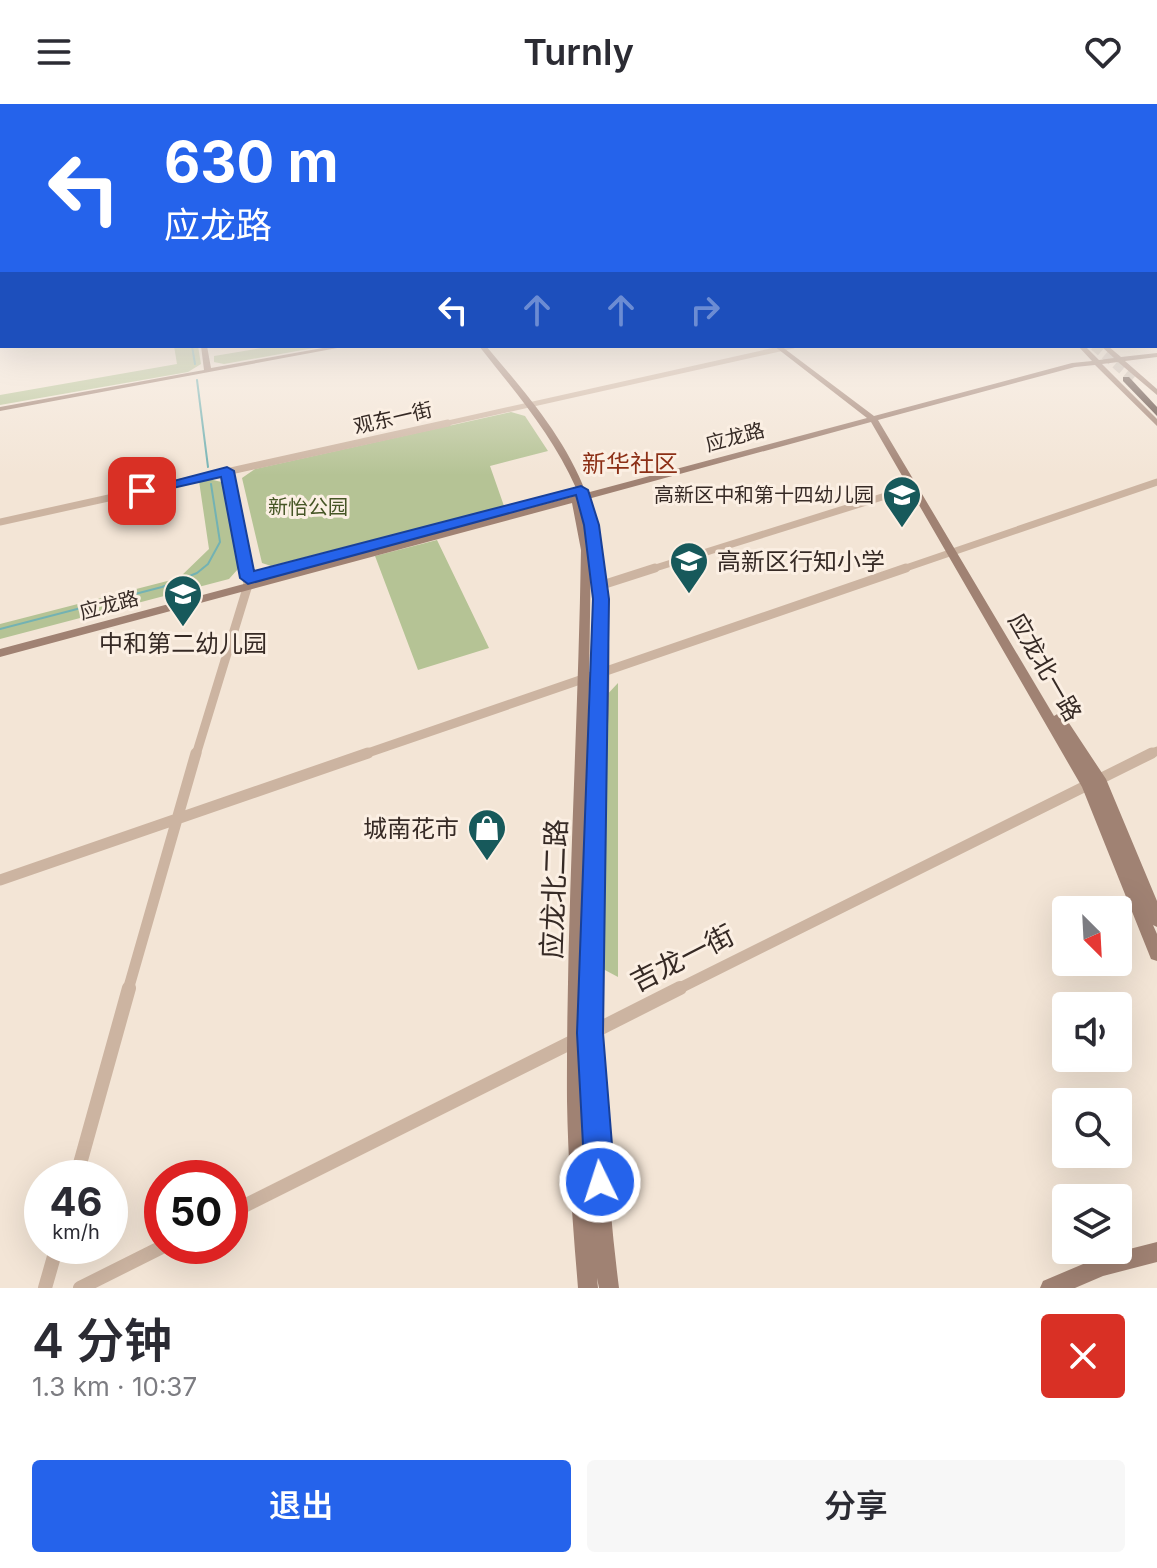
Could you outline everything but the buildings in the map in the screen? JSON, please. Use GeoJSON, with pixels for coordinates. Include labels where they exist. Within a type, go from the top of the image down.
{"type":"FeatureCollection","features":[{"type":"Feature","properties":{"kind":"highway"},"geometry":{"type":"LineString","coordinates":[[1130,380],[1157,403]]}},
{"type":"Feature","properties":{"kind":"highway"},"geometry":{"type":"LineString","coordinates":[[1130,380],[1157,413]]}},
{"type":"Feature","properties":{"kind":"street"},"geometry":{"type":"LineString","coordinates":[[207,364],[208,371]]}},
{"type":"Feature","properties":{"kind":"street"},"geometry":{"type":"LineString","coordinates":[[0,409],[245,364]]}},
{"type":"Feature","properties":{"kind":"street"},"geometry":{"type":"LineString","coordinates":[[494,364],[527,405],[578,494]]}},
{"type":"Feature","properties":{"kind":"street","name":"观东一街"},"geometry":{"type":"LineString","coordinates":[[0,522],[708,364]]}},
{"type":"Feature","properties":{"kind":"street"},"geometry":{"type":"LineString","coordinates":[[807,364],[874,416]]}},
{"type":"Feature","properties":{"kind":"street","name":"应龙路"},"geometry":{"type":"LineString","coordinates":[[0,645],[1076,364]]}},
{"type":"Feature","properties":{"kind":"street"},"geometry":{"type":"LineString","coordinates":[[1105,364],[1157,393]]}},
{"type":"Feature","properties":{"kind":"street"},"geometry":{"type":"LineString","coordinates":[[1121,364],[1157,424]]}},
{"type":"Feature","properties":{"kind":"street","name":"应龙北一路"},"geometry":{"type":"LineString","coordinates":[[874,416],[914,487],[956,551]]}},
{"type":"Feature","properties":{"kind":"street","name":"应龙北一路"},"geometry":{"type":"LineString","coordinates":[[874,416],[1094,782],[1157,919]]}},
{"type":"Feature","properties":{"kind":"street"},"geometry":{"type":"LineString","coordinates":[[81,1160],[176,819],[248,582],[227,471]]}},
{"type":"Feature","properties":{"kind":"street"},"geometry":{"type":"LineString","coordinates":[[0,880],[1157,482]]}},
{"type":"Feature","properties":{"kind":"street"},"geometry":{"type":"LineString","coordinates":[[599,586],[914,487]]}},
{"type":"Feature","properties":{"kind":"street","name":"应龙北二路"},"geometry":{"type":"LineString","coordinates":[[578,494],[592,525],[599,586],[583,1037],[581,1214],[588,1288]]}},
{"type":"Feature","properties":{"kind":"street","name":"应龙北二路"},"geometry":{"type":"LineString","coordinates":[[578,494],[586,550],[594,676]]}},
{"type":"Feature","properties":{"kind":"street","name":"应龙路"},"geometry":{"type":"LineString","coordinates":[[0,653],[248,582]]}},
{"type":"Feature","properties":{"kind":"street","name":"吉龙一街"},"geometry":{"type":"LineString","coordinates":[[248,1204],[1157,751]]}},
{"type":"Feature","properties":{"kind":"street","name":"应龙北一路"},"geometry":{"type":"LineString","coordinates":[[1094,782],[1157,953]]}},
{"type":"Feature","properties":{"kind":"street","name":"应龙北二路"},"geometry":{"type":"LineString","coordinates":[[583,1037],[609,1288]]}},
{"type":"Feature","properties":{"kind":"street"},"geometry":{"type":"LineString","coordinates":[[1050,1288],[1102,1266],[1157,1252]]}},
{"type":"Feature","properties":{"kind":"street"},"geometry":{"type":"LineString","coordinates":[[80,1288],[144,1256]]}},
{"type":"Feature","properties":{"kind":"street"},"geometry":{"type":"LineString","coordinates":[[45,1288],[52,1264]]}},
{"type":"Feature","properties":{"kind":"green space"},"geometry":{"type":"Polygon","coordinates":[[[176,364],[201,364],[188,372],[0,405],[0,395],[176,364]]]}},
{"type":"Feature","properties":{"kind":"green space","name":"新怡公园"},"geometry":{"type":"Polygon","coordinates":[[[511,412],[525,416],[548,451],[490,466],[504,506],[271,566],[262,563],[242,478],[255,469],[511,412]]]}},
{"type":"Feature","properties":{"kind":"green space"},"geometry":{"type":"Polygon","coordinates":[[[199,481],[222,482],[238,569],[229,579],[0,639],[0,624],[179,578],[209,549],[199,481]]]}},
{"type":"Feature","properties":{"kind":"green space"},"geometry":{"type":"Polygon","coordinates":[[[437,540],[489,648],[418,670],[375,556],[437,540]]]}},
{"type":"Feature","properties":{"kind":"green space"},"geometry":{"type":"Polygon","coordinates":[[[618,683],[618,977],[603,969],[603,699],[618,683]]]}},
{"type":"Feature","properties":{"kind":"waterway"},"geometry":{"type":"LineString","coordinates":[[197,380],[208,467]]}},
{"type":"Feature","properties":{"kind":"waterway"},"geometry":{"type":"LineString","coordinates":[[0,629],[162,587],[197,573],[208,564],[220,542],[211,484]]}},
{"type":"Feature","properties":{"kind":"tunnel"},"geometry":{"type":"LineString","coordinates":[[1115,364],[1134,380]]}},
{"type":"Feature","properties":{"kind":"place","name":"高新区中和第十四幼儿园"},"geometry":{"type":"Point","coordinates":[902,529]}},
{"type":"Feature","properties":{"kind":"place","name":"高新区行知小学"},"geometry":{"type":"Point","coordinates":[689,595]}},
{"type":"Feature","properties":{"kind":"place","name":"中和第二幼儿园"},"geometry":{"type":"Point","coordinates":[183,628]}},
{"type":"Feature","properties":{"kind":"place","name":"城南花市"},"geometry":{"type":"Point","coordinates":[487,862]}},
{"type":"Feature","properties":{"kind":"district","name":"新华社区"},"geometry":{"type":"Point","coordinates":[630,463]}},
{"type":"Feature","properties":{"kind":"route"},"geometry":{"type":"LineString","coordinates":[[142,491],[227,471],[248,578],[581,490],[592,525],[601,599],[590,1033],[600,1182]]}}]}
